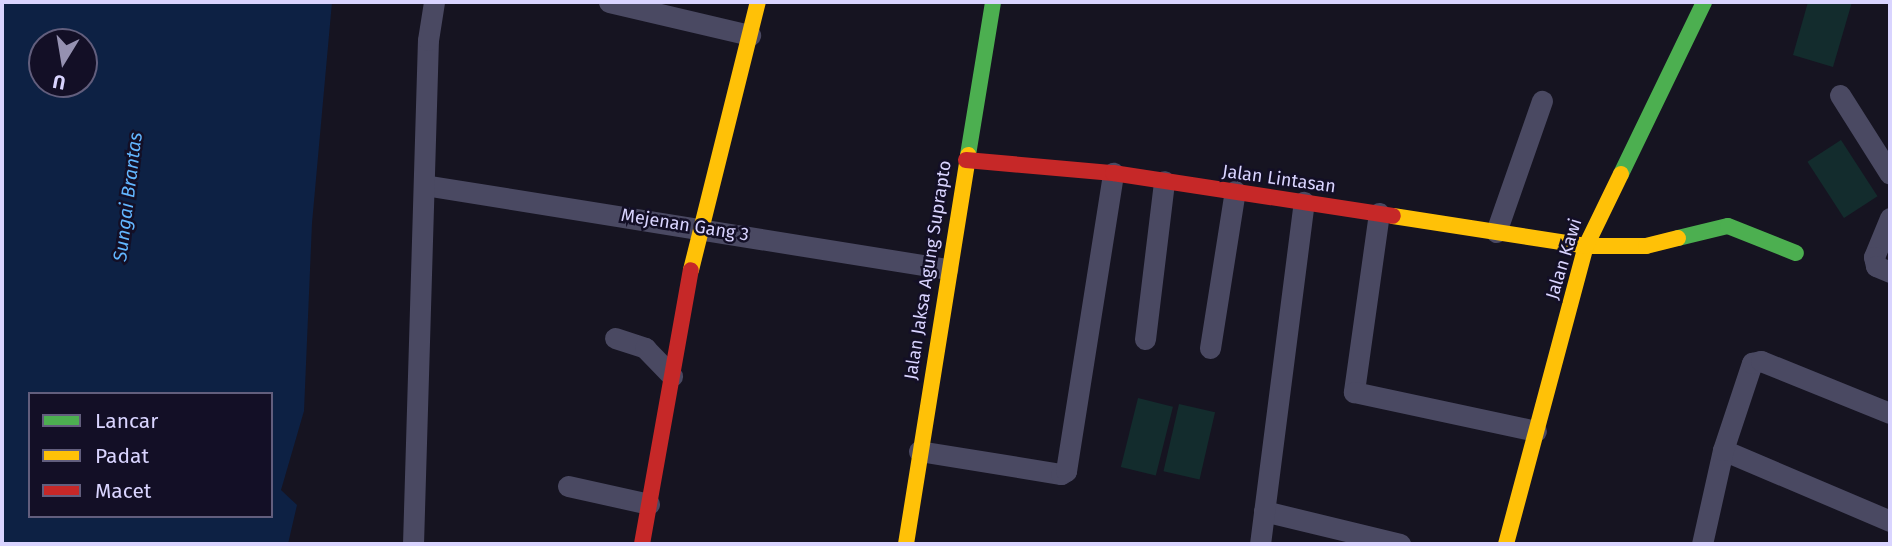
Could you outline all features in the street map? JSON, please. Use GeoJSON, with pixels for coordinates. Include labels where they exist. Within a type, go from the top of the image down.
{"type":"FeatureCollection","features":[{"type":"Feature","properties":{"kind":"street"},"geometry":{"type":"LineString","coordinates":[[413,544],[428,40],[434,2]]}},
{"type":"Feature","properties":{"kind":"street"},"geometry":{"type":"LineString","coordinates":[[609,2],[750,34]]}},
{"type":"Feature","properties":{"kind":"street"},"geometry":{"type":"LineString","coordinates":[[642,544],[699,227],[758,2]]}},
{"type":"Feature","properties":{"kind":"street","name":"Jalan Jaksa Agung Suprapto"},"geometry":{"type":"LineString","coordinates":[[906,544],[947,270],[993,2]]}},
{"type":"Feature","properties":{"kind":"street","name":"Jalan Kawi"},"geometry":{"type":"LineString","coordinates":[[1506,544],[1586,246],[1704,2]]}},
{"type":"Feature","properties":{"kind":"street"},"geometry":{"type":"LineString","coordinates":[[1840,95],[1890,174]]}},
{"type":"Feature","properties":{"kind":"street"},"geometry":{"type":"LineString","coordinates":[[1496,232],[1542,101]]}},
{"type":"Feature","properties":{"kind":"street","name":"Jalan Lintasan"},"geometry":{"type":"LineString","coordinates":[[966,160],[1113,173],[1586,246],[1646,246],[1728,226],[1796,253]]}},
{"type":"Feature","properties":{"kind":"street"},"geometry":{"type":"LineString","coordinates":[[919,450],[1061,474],[1066,471],[1113,173]]}},
{"type":"Feature","properties":{"kind":"street"},"geometry":{"type":"LineString","coordinates":[[1145,339],[1164,181]]}},
{"type":"Feature","properties":{"kind":"street","name":"Mejenan Gang 3"},"geometry":{"type":"LineString","coordinates":[[424,185],[699,227],[947,270]]}},
{"type":"Feature","properties":{"kind":"street"},"geometry":{"type":"LineString","coordinates":[[1210,348],[1235,191]]}},
{"type":"Feature","properties":{"kind":"street"},"geometry":{"type":"LineString","coordinates":[[1261,544],[1304,202]]}},
{"type":"Feature","properties":{"kind":"street"},"geometry":{"type":"LineString","coordinates":[[1379,213],[1354,392],[1536,431]]}},
{"type":"Feature","properties":{"kind":"street"},"geometry":{"type":"LineString","coordinates":[[1890,218],[1874,262],[1890,272]]}},
{"type":"Feature","properties":{"kind":"street"},"geometry":{"type":"LineString","coordinates":[[615,338],[645,348],[672,376]]}},
{"type":"Feature","properties":{"kind":"street"},"geometry":{"type":"LineString","coordinates":[[1710,542],[1724,450],[1754,361],[1890,413]]}},
{"type":"Feature","properties":{"kind":"street"},"geometry":{"type":"LineString","coordinates":[[1724,450],[1890,521]]}},
{"type":"Feature","properties":{"kind":"street"},"geometry":{"type":"LineString","coordinates":[[568,486],[649,504]]}},
{"type":"Feature","properties":{"kind":"street"},"geometry":{"type":"LineString","coordinates":[[1264,511],[1399,544]]}},
{"type":"Feature","properties":{"kind":"green space"},"geometry":{"type":"Polygon","coordinates":[[[1808,2],[1852,2],[1833,67],[1793,55],[1808,2]]]}},
{"type":"Feature","properties":{"kind":"green space"},"geometry":{"type":"Polygon","coordinates":[[[1841,140],[1877,196],[1844,218],[1807,162],[1841,140]]]}},
{"type":"Feature","properties":{"kind":"green space"},"geometry":{"type":"Polygon","coordinates":[[[1138,398],[1173,407],[1156,476],[1121,467],[1138,398]]]}},
{"type":"Feature","properties":{"kind":"green space"},"geometry":{"type":"Polygon","coordinates":[[[1179,404],[1215,412],[1200,480],[1163,471],[1179,404]]]}},
{"type":"Feature","properties":{"kind":"water","name":"Sungai Brantas"},"geometry":{"type":"Polygon","coordinates":[[[2,2],[332,2],[312,223],[304,411],[281,490],[297,505],[288,544],[2,544],[2,2]]]}},
{"type":"Feature","properties":{"kind":"traffic: fast"},"geometry":{"type":"LineString","coordinates":[[968,155],[993,2]]}},
{"type":"Feature","properties":{"kind":"traffic: fast"},"geometry":{"type":"LineString","coordinates":[[1621,174],[1704,2]]}},
{"type":"Feature","properties":{"kind":"traffic: fast"},"geometry":{"type":"LineString","coordinates":[[1678,238],[1728,226],[1796,253]]}},
{"type":"Feature","properties":{"kind":"traffic: slow"},"geometry":{"type":"LineString","coordinates":[[691,270],[758,2]]}},
{"type":"Feature","properties":{"kind":"traffic: slow"},"geometry":{"type":"LineString","coordinates":[[906,544],[968,155]]}},
{"type":"Feature","properties":{"kind":"traffic: slow"},"geometry":{"type":"LineString","coordinates":[[1506,544],[1586,246],[1621,174]]}},
{"type":"Feature","properties":{"kind":"traffic: slow"},"geometry":{"type":"LineString","coordinates":[[1393,216],[1586,246],[1646,246],[1678,238]]}},
{"type":"Feature","properties":{"kind":"traffic: jam"},"geometry":{"type":"LineString","coordinates":[[966,160],[1113,173],[1393,216]]}},
{"type":"Feature","properties":{"kind":"traffic: jam"},"geometry":{"type":"LineString","coordinates":[[642,544],[691,270]]}}]}
